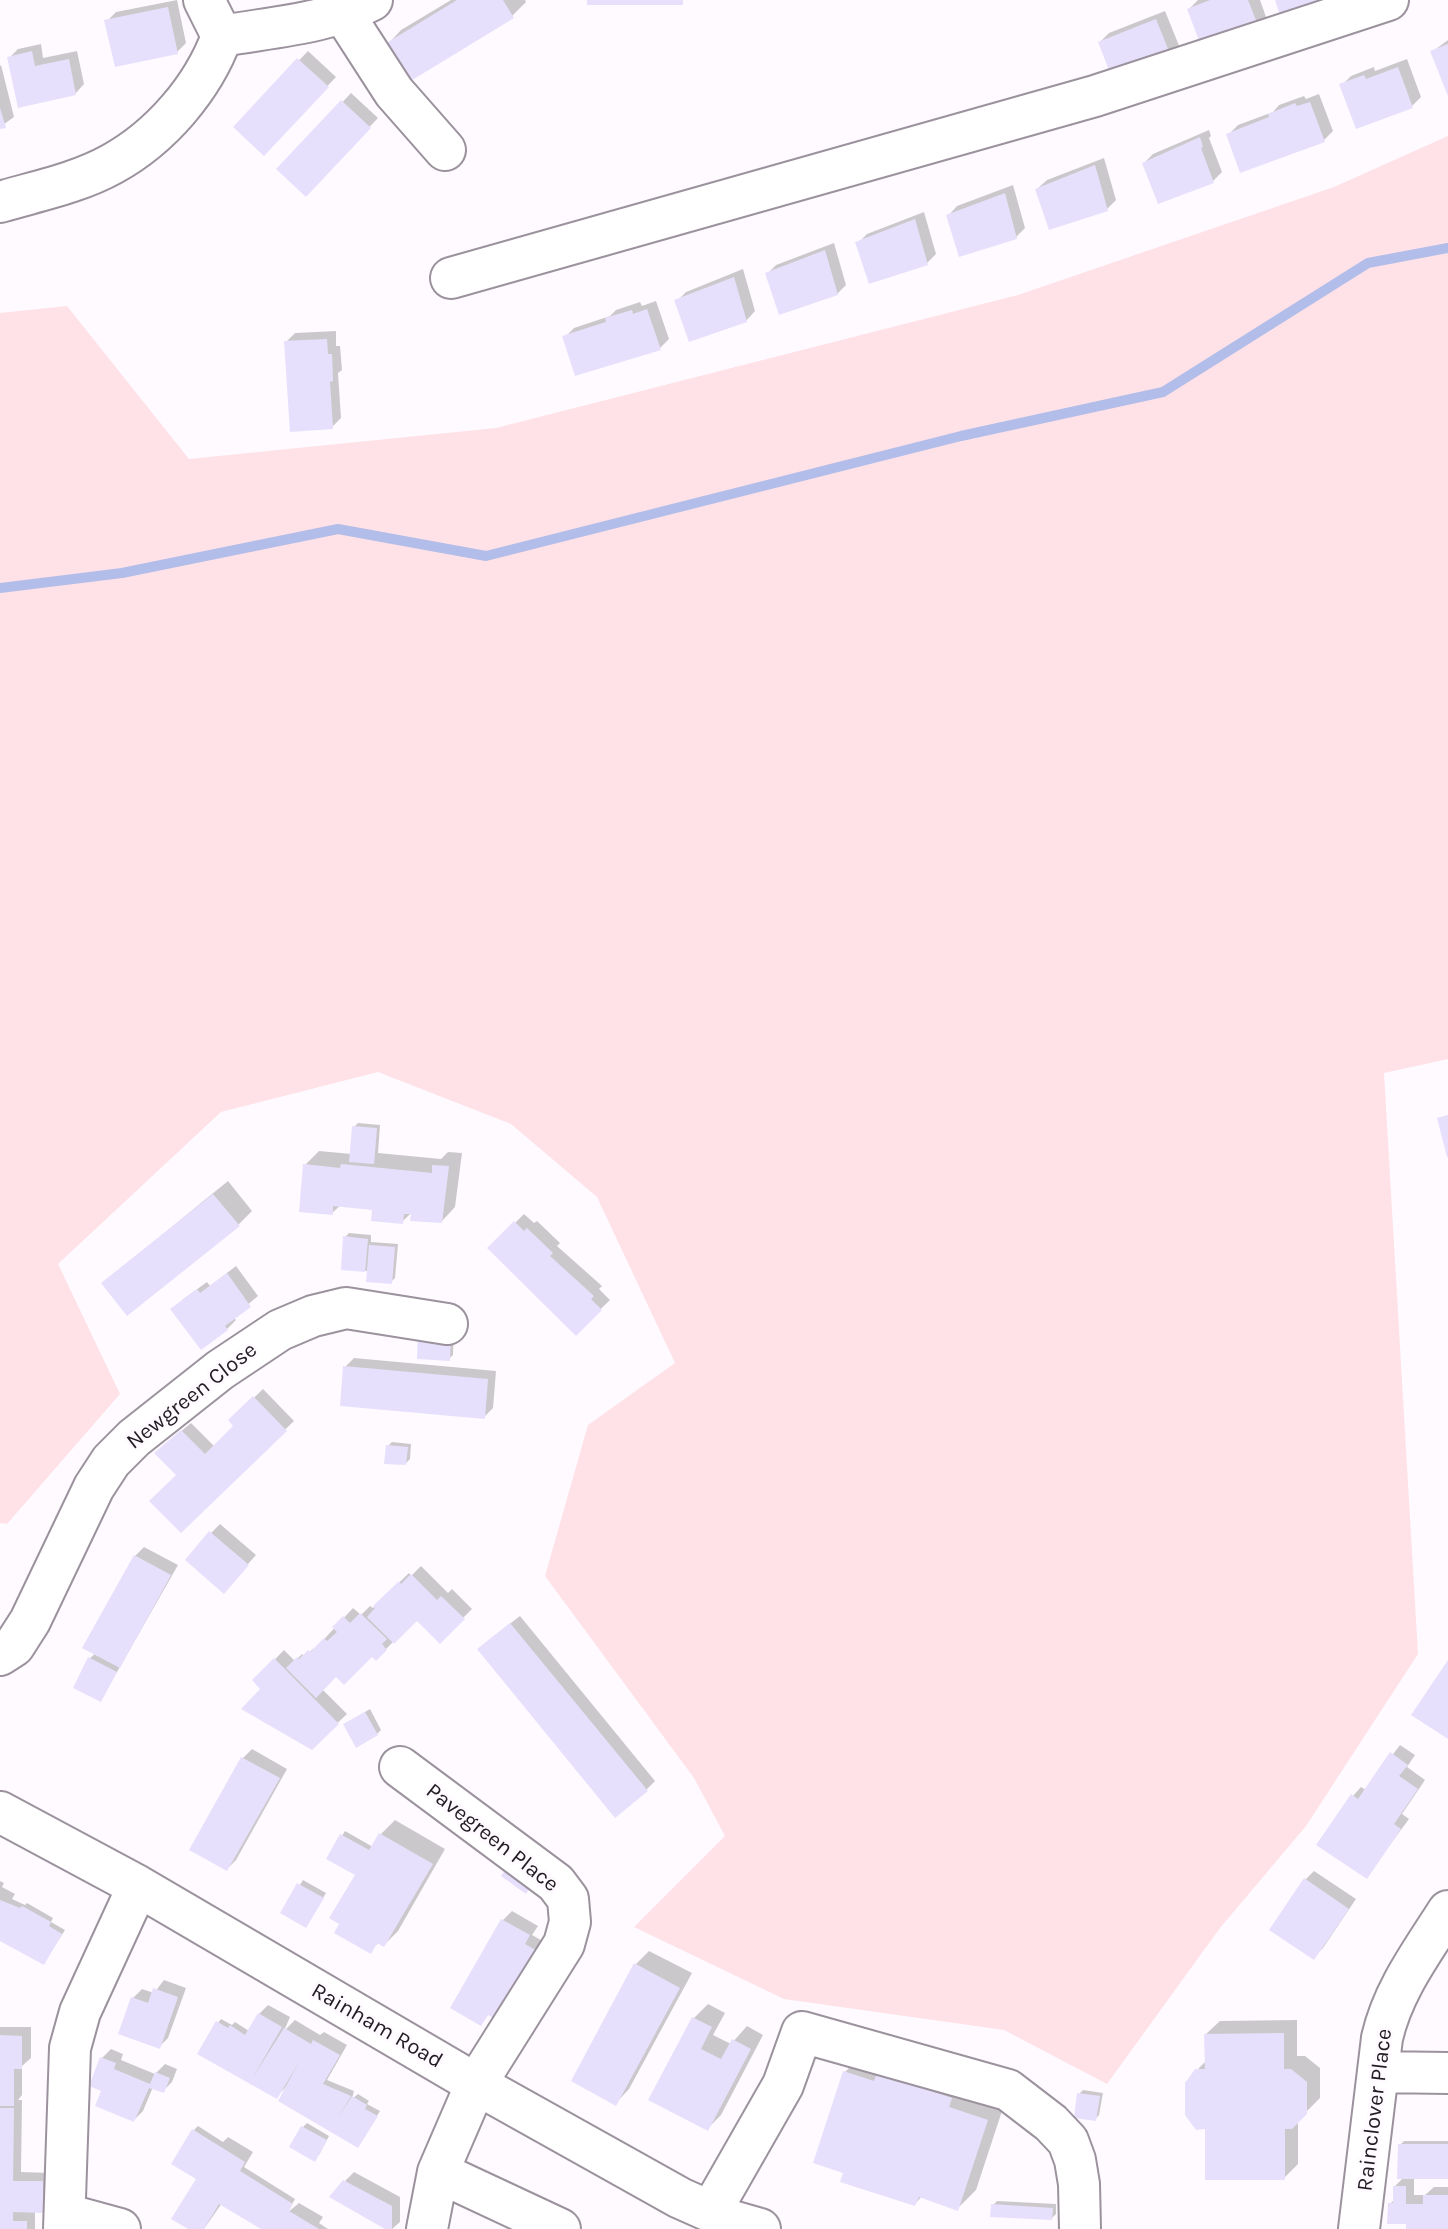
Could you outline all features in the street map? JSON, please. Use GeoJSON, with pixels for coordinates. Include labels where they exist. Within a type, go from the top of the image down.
{"type":"FeatureCollection","features":[{"type":"Feature","properties":{"kind":"street"},"geometry":{"type":"LineString","coordinates":[[0,202],[68,182],[112,164],[163,126],[187,100],[213,61],[222,36],[204,0]]}},
{"type":"Feature","properties":{"kind":"street"},"geometry":{"type":"LineString","coordinates":[[451,278],[1095,96],[1388,0]]}},
{"type":"Feature","properties":{"kind":"street"},"geometry":{"type":"LineString","coordinates":[[222,36],[358,6],[394,92],[445,150]]}},
{"type":"Feature","properties":{"kind":"street","name":"Newgreen Close"},"geometry":{"type":"LineString","coordinates":[[0,1655],[14,1646],[30,1621],[94,1487],[111,1461],[134,1438],[220,1370],[280,1330],[313,1316],[346,1308],[447,1324]]}},
{"type":"Feature","properties":{"kind":"street","name":"Pavegreen Place"},"geometry":{"type":"LineString","coordinates":[[400,1767],[556,1883],[568,1899],[570,1922],[556,1961],[476,2084],[438,2172],[427,2229]]}},
{"type":"Feature","properties":{"kind":"street","name":"Rainham Road"},"geometry":{"type":"LineString","coordinates":[[0,1812],[138,1886],[476,2084],[680,2198],[760,2229]]}},
{"type":"Feature","properties":{"kind":"street"},"geometry":{"type":"LineString","coordinates":[[120,2229],[64,2221],[70,2048],[80,2012],[138,1886]]}},
{"type":"Feature","properties":{"kind":"street","name":"Rainclover Place"},"geometry":{"type":"LineString","coordinates":[[1359,2229],[1388,2011],[1402,1983],[1448,1911]]}},
{"type":"Feature","properties":{"kind":"street"},"geometry":{"type":"LineString","coordinates":[[711,2211],[783,2085],[802,2032],[1008,2090],[1051,2123],[1068,2141],[1079,2184],[1080,2229]]}},
{"type":"Feature","properties":{"kind":"street"},"geometry":{"type":"LineString","coordinates":[[1378,2072],[1448,2073]]}},
{"type":"Feature","properties":{"kind":"street"},"geometry":{"type":"LineString","coordinates":[[438,2172],[560,2229]]}},
{"type":"Feature","properties":{"kind":"shaded area"},"geometry":{"type":"Polygon","coordinates":[[[1448,136],[1448,1059],[1384,1073],[1418,1654],[1306,1826],[1220,1928],[1107,2084],[1004,2030],[784,1999],[634,1927],[725,1836],[694,1778],[545,1576],[588,1425],[675,1363],[597,1197],[511,1124],[378,1072],[221,1112],[58,1264],[120,1394],[7,1524],[0,1523],[0,313],[67,306],[189,459],[496,428],[1018,295],[1334,187],[1448,136]]]}},
{"type":"Feature","properties":{"kind":"building"},"geometry":{"type":"Polygon","coordinates":[[[457,0],[503,0],[514,18],[409,82],[385,44],[457,0]]]}},
{"type":"Feature","properties":{"kind":"building"},"geometry":{"type":"Polygon","coordinates":[[[587,0],[683,0],[683,5],[587,5],[587,0]]]}},
{"type":"Feature","properties":{"kind":"building"},"geometry":{"type":"Polygon","coordinates":[[[1210,0],[1248,0],[1259,28],[1201,46],[1187,9],[1210,0]]]}},
{"type":"Feature","properties":{"kind":"building"},"geometry":{"type":"Polygon","coordinates":[[[1275,0],[1329,0],[1281,18],[1275,0]]]}},
{"type":"Feature","properties":{"kind":"building"},"geometry":{"type":"Polygon","coordinates":[[[168,7],[178,54],[115,67],[104,20],[168,7]]]}},
{"type":"Feature","properties":{"kind":"building"},"geometry":{"type":"Polygon","coordinates":[[[1156,19],[1174,64],[1114,83],[1098,42],[1156,19]]]}},
{"type":"Feature","properties":{"kind":"building"},"geometry":{"type":"Polygon","coordinates":[[[1448,44],[1448,96],[1430,51],[1448,44]]]}},
{"type":"Feature","properties":{"kind":"building"},"geometry":{"type":"Polygon","coordinates":[[[32,51],[35,66],[69,59],[76,95],[18,108],[7,57],[32,51]]]}},
{"type":"Feature","properties":{"kind":"building"},"geometry":{"type":"Polygon","coordinates":[[[297,58],[329,87],[264,156],[233,127],[297,58]]]}},
{"type":"Feature","properties":{"kind":"building"},"geometry":{"type":"Polygon","coordinates":[[[1398,67],[1413,108],[1356,129],[1339,84],[1364,75],[1366,79],[1398,67]]]}},
{"type":"Feature","properties":{"kind":"building"},"geometry":{"type":"Polygon","coordinates":[[[341,100],[371,128],[306,197],[276,169],[341,100]]]}},
{"type":"Feature","properties":{"kind":"building"},"geometry":{"type":"Polygon","coordinates":[[[1310,102],[1325,142],[1240,173],[1226,134],[1295,103],[1297,106],[1310,102]]]}},
{"type":"Feature","properties":{"kind":"building"},"geometry":{"type":"Polygon","coordinates":[[[0,108],[6,128],[0,129],[0,108]]]}},
{"type":"Feature","properties":{"kind":"building"},"geometry":{"type":"Polygon","coordinates":[[[1200,137],[1214,183],[1158,204],[1142,163],[1200,137]]]}},
{"type":"Feature","properties":{"kind":"building"},"geometry":{"type":"Polygon","coordinates":[[[1095,165],[1108,211],[1049,230],[1035,189],[1095,165]]]}},
{"type":"Feature","properties":{"kind":"building"},"geometry":{"type":"Polygon","coordinates":[[[1005,193],[1017,239],[959,257],[946,215],[1005,193]]]}},
{"type":"Feature","properties":{"kind":"building"},"geometry":{"type":"Polygon","coordinates":[[[915,219],[928,265],[869,284],[855,242],[915,219]]]}},
{"type":"Feature","properties":{"kind":"building"},"geometry":{"type":"Polygon","coordinates":[[[825,250],[838,295],[779,315],[765,273],[825,250]]]}},
{"type":"Feature","properties":{"kind":"building"},"geometry":{"type":"Polygon","coordinates":[[[734,277],[747,322],[689,342],[674,300],[734,277]]]}},
{"type":"Feature","properties":{"kind":"building"},"geometry":{"type":"Polygon","coordinates":[[[647,309],[661,350],[575,376],[562,336],[606,322],[605,318],[647,309]]]}},
{"type":"Feature","properties":{"kind":"building"},"geometry":{"type":"Polygon","coordinates":[[[327,339],[328,354],[332,354],[333,429],[290,432],[284,341],[327,339]]]}},
{"type":"Feature","properties":{"kind":"building"},"geometry":{"type":"Polygon","coordinates":[[[1448,1115],[1448,1157],[1447,1157],[1437,1118],[1448,1115]]]}},
{"type":"Feature","properties":{"kind":"building"},"geometry":{"type":"Polygon","coordinates":[[[352,1126],[377,1128],[374,1164],[349,1162],[352,1126]]]}},
{"type":"Feature","properties":{"kind":"building"},"geometry":{"type":"Polygon","coordinates":[[[303,1164],[340,1168],[341,1164],[432,1173],[432,1165],[449,1166],[442,1223],[410,1221],[411,1214],[404,1214],[403,1224],[371,1221],[372,1210],[333,1206],[333,1215],[299,1212],[303,1164]]]}},
{"type":"Feature","properties":{"kind":"building"},"geometry":{"type":"Polygon","coordinates":[[[213,1194],[240,1226],[127,1316],[101,1283],[213,1194]]]}},
{"type":"Feature","properties":{"kind":"building"},"geometry":{"type":"Polygon","coordinates":[[[514,1221],[524,1231],[527,1228],[553,1253],[550,1256],[594,1296],[591,1299],[602,1310],[576,1336],[487,1248],[514,1221]]]}},
{"type":"Feature","properties":{"kind":"building"},"geometry":{"type":"Polygon","coordinates":[[[343,1236],[368,1239],[365,1272],[341,1270],[343,1236]]]}},
{"type":"Feature","properties":{"kind":"building"},"geometry":{"type":"Polygon","coordinates":[[[369,1245],[395,1247],[392,1284],[366,1282],[369,1245]]]}},
{"type":"Feature","properties":{"kind":"building"},"geometry":{"type":"Polygon","coordinates":[[[227,1273],[251,1307],[225,1326],[228,1330],[201,1350],[170,1309],[197,1289],[200,1293],[227,1273]]]}},
{"type":"Feature","properties":{"kind":"building"},"geometry":{"type":"Polygon","coordinates":[[[418,1328],[451,1329],[450,1361],[417,1359],[418,1328]]]}},
{"type":"Feature","properties":{"kind":"building"},"geometry":{"type":"Polygon","coordinates":[[[343,1366],[488,1379],[485,1419],[340,1406],[343,1366]]]}},
{"type":"Feature","properties":{"kind":"building"},"geometry":{"type":"Polygon","coordinates":[[[253,1396],[287,1431],[181,1533],[149,1501],[176,1475],[154,1453],[181,1430],[205,1454],[233,1426],[228,1420],[253,1396]]]}},
{"type":"Feature","properties":{"kind":"building"},"geometry":{"type":"Polygon","coordinates":[[[386,1445],[408,1447],[406,1465],[384,1464],[386,1445]]]}},
{"type":"Feature","properties":{"kind":"building"},"geometry":{"type":"Polygon","coordinates":[[[209,1531],[249,1565],[224,1594],[185,1560],[209,1531]]]}},
{"type":"Feature","properties":{"kind":"building"},"geometry":{"type":"Polygon","coordinates":[[[134,1555],[171,1575],[120,1668],[82,1648],[134,1555]]]}},
{"type":"Feature","properties":{"kind":"building"},"geometry":{"type":"Polygon","coordinates":[[[411,1574],[437,1600],[441,1596],[465,1619],[440,1644],[417,1621],[394,1644],[367,1617],[375,1608],[373,1606],[411,1574]]]}},
{"type":"Feature","properties":{"kind":"building"},"geometry":{"type":"Polygon","coordinates":[[[360,1613],[387,1639],[382,1644],[387,1650],[376,1661],[372,1657],[344,1685],[336,1677],[316,1698],[286,1668],[297,1657],[299,1659],[324,1638],[327,1641],[337,1632],[332,1627],[343,1616],[350,1623],[360,1613]]]}},
{"type":"Feature","properties":{"kind":"building"},"geometry":{"type":"Polygon","coordinates":[[[510,1623],[648,1791],[615,1818],[477,1649],[510,1623]]]}},
{"type":"Feature","properties":{"kind":"building"},"geometry":{"type":"Polygon","coordinates":[[[88,1657],[117,1672],[101,1702],[73,1688],[88,1657]]]}},
{"type":"Feature","properties":{"kind":"building"},"geometry":{"type":"Polygon","coordinates":[[[274,1658],[339,1724],[312,1750],[241,1709],[260,1689],[252,1680],[274,1658]]]}},
{"type":"Feature","properties":{"kind":"building"},"geometry":{"type":"Polygon","coordinates":[[[1448,1660],[1448,1739],[1411,1715],[1448,1660]]]}},
{"type":"Feature","properties":{"kind":"building"},"geometry":{"type":"Polygon","coordinates":[[[365,1712],[378,1735],[356,1748],[343,1724],[365,1712]]]}},
{"type":"Feature","properties":{"kind":"building"},"geometry":{"type":"Polygon","coordinates":[[[1390,1752],[1408,1765],[1399,1776],[1418,1789],[1394,1824],[1401,1829],[1367,1879],[1316,1845],[1351,1794],[1358,1799],[1390,1752]]]}},
{"type":"Feature","properties":{"kind":"building"},"geometry":{"type":"Polygon","coordinates":[[[241,1757],[280,1778],[227,1871],[189,1850],[241,1757]]]}},
{"type":"Feature","properties":{"kind":"building"},"geometry":{"type":"Polygon","coordinates":[[[379,1833],[433,1864],[384,1947],[377,1943],[371,1954],[334,1933],[339,1924],[329,1918],[355,1875],[326,1859],[340,1834],[369,1850],[379,1833]]]}},
{"type":"Feature","properties":{"kind":"building"},"geometry":{"type":"Polygon","coordinates":[[[509,1865],[534,1882],[526,1894],[501,1876],[509,1865]]]}},
{"type":"Feature","properties":{"kind":"building"},"geometry":{"type":"Polygon","coordinates":[[[1304,1878],[1349,1909],[1314,1960],[1269,1930],[1304,1878]]]}},
{"type":"Feature","properties":{"kind":"building"},"geometry":{"type":"Polygon","coordinates":[[[297,1883],[324,1898],[306,1928],[280,1913],[297,1883]]]}},
{"type":"Feature","properties":{"kind":"building"},"geometry":{"type":"Polygon","coordinates":[[[0,1900],[20,1908],[22,1906],[51,1922],[49,1926],[62,1934],[44,1965],[0,1941],[0,1900]]]}},
{"type":"Feature","properties":{"kind":"building"},"geometry":{"type":"Polygon","coordinates":[[[501,1919],[530,1935],[525,1944],[539,1952],[499,2021],[488,2015],[481,2026],[450,2008],[501,1919]]]}},
{"type":"Feature","properties":{"kind":"building"},"geometry":{"type":"Polygon","coordinates":[[[634,1963],[680,1988],[616,2106],[571,2081],[634,1963]]]}},
{"type":"Feature","properties":{"kind":"building"},"geometry":{"type":"Polygon","coordinates":[[[153,1988],[178,1997],[160,2049],[118,2034],[131,1997],[148,2003],[153,1988]]]}},
{"type":"Feature","properties":{"kind":"building"},"geometry":{"type":"Polygon","coordinates":[[[258,2013],[282,2027],[252,2079],[284,2028],[311,2044],[313,2040],[340,2055],[323,2084],[351,2096],[337,2119],[352,2096],[378,2116],[358,2148],[278,2101],[299,2062],[277,2099],[197,2054],[216,2021],[228,2028],[230,2025],[245,2035],[258,2013]]]}},
{"type":"Feature","properties":{"kind":"building"},"geometry":{"type":"Polygon","coordinates":[[[692,2017],[712,2027],[701,2049],[721,2059],[732,2039],[751,2049],[708,2131],[648,2100],[692,2017]]]}},
{"type":"Feature","properties":{"kind":"building"},"geometry":{"type":"Polygon","coordinates":[[[1284,2033],[1284,2069],[1291,2069],[1307,2082],[1307,2114],[1292,2129],[1285,2129],[1285,2180],[1205,2180],[1205,2129],[1196,2130],[1185,2115],[1185,2083],[1195,2069],[1205,2069],[1204,2034],[1284,2033]]]}},
{"type":"Feature","properties":{"kind":"building"},"geometry":{"type":"Polygon","coordinates":[[[0,2035],[22,2036],[22,2069],[14,2069],[14,2106],[0,2106],[0,2035]]]}},
{"type":"Feature","properties":{"kind":"building"},"geometry":{"type":"Polygon","coordinates":[[[100,2057],[116,2063],[114,2069],[150,2084],[155,2072],[170,2078],[164,2093],[149,2088],[134,2122],[95,2106],[101,2091],[89,2086],[100,2057]]]}},
{"type":"Feature","properties":{"kind":"building"},"geometry":{"type":"Polygon","coordinates":[[[843,2071],[874,2081],[877,2073],[952,2098],[949,2107],[988,2120],[958,2211],[919,2197],[915,2206],[840,2182],[843,2173],[813,2163],[843,2071]]]}},
{"type":"Feature","properties":{"kind":"building"},"geometry":{"type":"Polygon","coordinates":[[[1077,2093],[1100,2096],[1096,2121],[1074,2118],[1077,2093]]]}},
{"type":"Feature","properties":{"kind":"building"},"geometry":{"type":"Polygon","coordinates":[[[0,2108],[14,2108],[13,2181],[43,2181],[43,2213],[13,2212],[13,2221],[27,2221],[27,2229],[0,2229],[0,2108]]]}},
{"type":"Feature","properties":{"kind":"building"},"geometry":{"type":"Polygon","coordinates":[[[301,2126],[327,2140],[315,2162],[289,2147],[301,2126]]]}},
{"type":"Feature","properties":{"kind":"building"},"geometry":{"type":"Polygon","coordinates":[[[192,2129],[245,2162],[240,2171],[293,2204],[289,2211],[319,2229],[261,2229],[219,2204],[204,2229],[188,2229],[171,2219],[196,2179],[171,2164],[192,2129]]]}},
{"type":"Feature","properties":{"kind":"building"},"geometry":{"type":"Polygon","coordinates":[[[1398,2144],[1448,2144],[1448,2179],[1397,2179],[1398,2144]]]}},
{"type":"Feature","properties":{"kind":"building"},"geometry":{"type":"Polygon","coordinates":[[[343,2180],[392,2206],[392,2229],[385,2229],[329,2197],[343,2180]]]}},
{"type":"Feature","properties":{"kind":"building"},"geometry":{"type":"Polygon","coordinates":[[[1393,2186],[1406,2186],[1406,2204],[1423,2204],[1423,2195],[1448,2195],[1448,2229],[1406,2229],[1406,2224],[1387,2224],[1388,2203],[1393,2203],[1393,2186]]]}},
{"type":"Feature","properties":{"kind":"building"},"geometry":{"type":"Polygon","coordinates":[[[991,2204],[1053,2208],[1052,2220],[990,2217],[991,2204]]]}},
{"type":"Feature","properties":{"kind":"waterway"},"geometry":{"type":"LineString","coordinates":[[0,588],[122,573],[338,529],[486,556],[961,436],[1163,392],[1368,263],[1448,248]]}}]}
